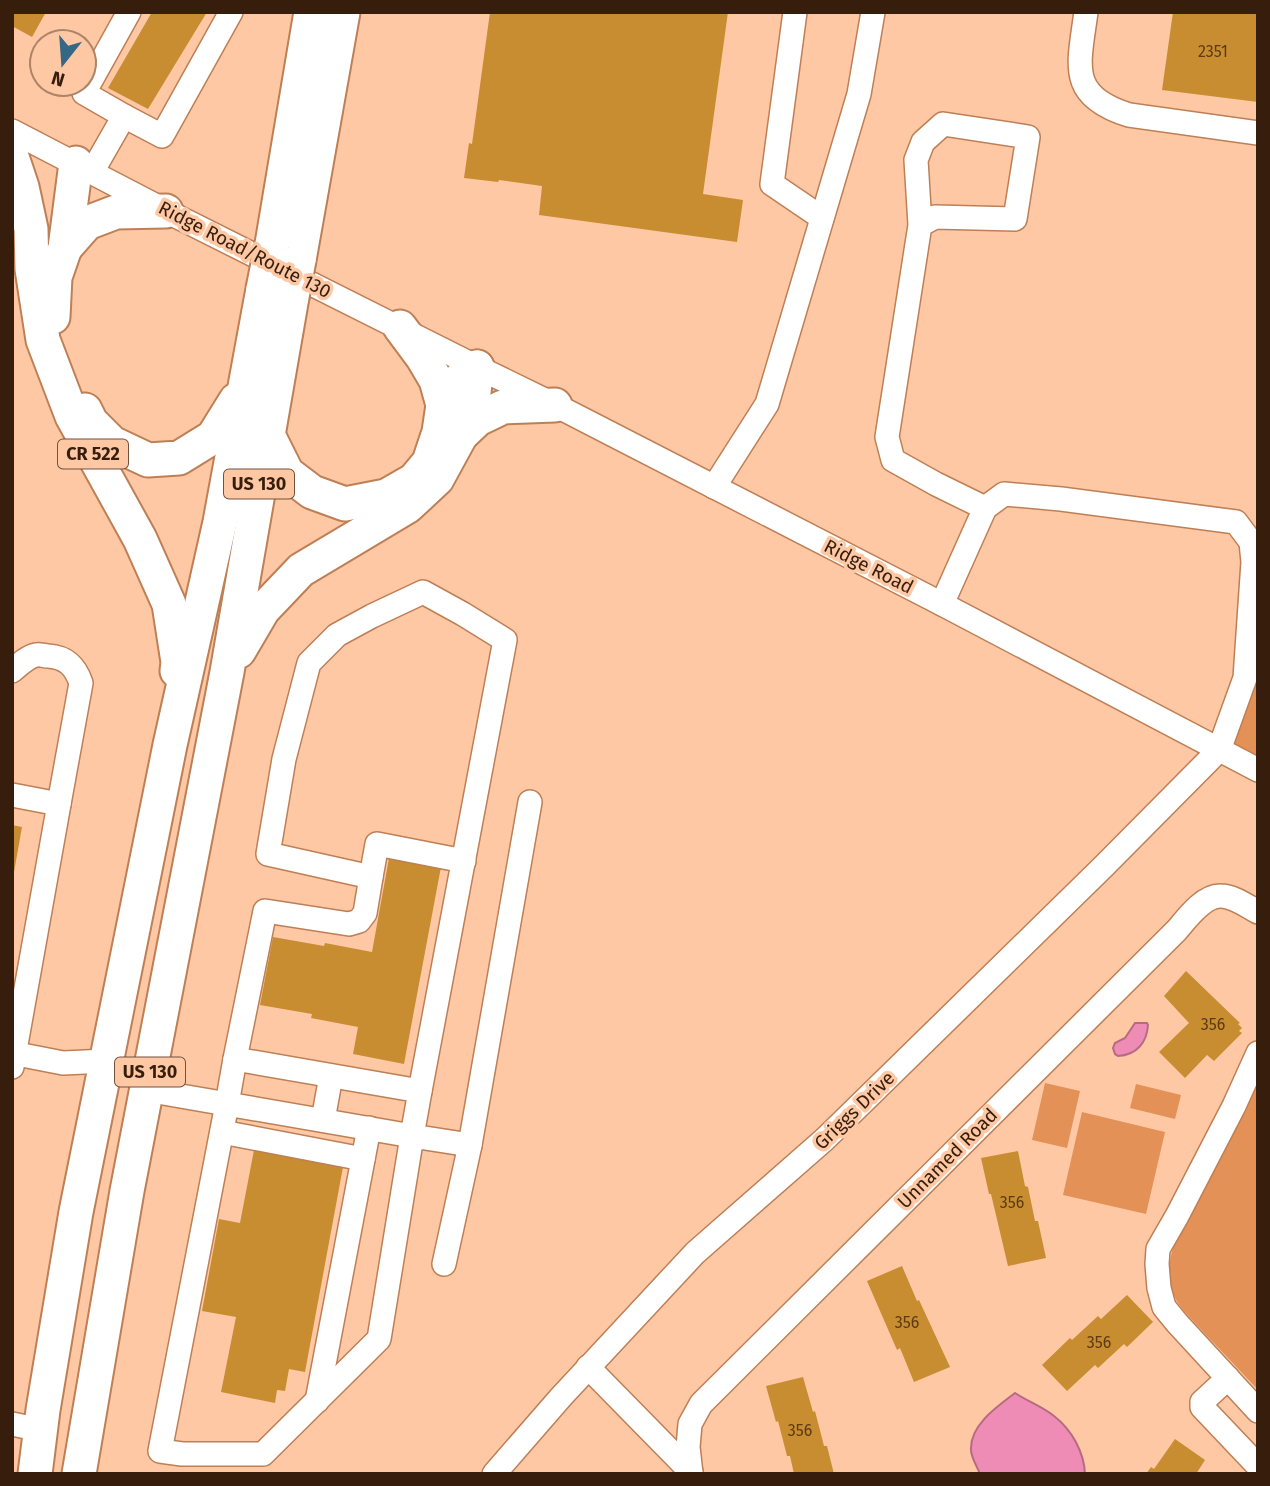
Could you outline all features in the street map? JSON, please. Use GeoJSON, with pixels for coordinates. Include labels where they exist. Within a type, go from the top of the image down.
{"type":"FeatureCollection","features":[{"type":"Feature","properties":{"kind":"highway","name":"US 130"},"geometry":{"type":"LineString","coordinates":[[286,252],[311,12]]}},
{"type":"Feature","properties":{"kind":"highway","name":"US 130"},"geometry":{"type":"LineString","coordinates":[[35,1474],[26,1427],[76,1212],[170,745],[220,522],[245,386],[277,293],[343,12]]}},
{"type":"Feature","properties":{"kind":"highway","name":"CR 522"},"geometry":{"type":"LineString","coordinates":[[12,158],[22,187],[31,229],[32,269],[43,340],[72,416],[140,539],[169,604],[178,662],[170,745]]}},
{"type":"Feature","properties":{"kind":"highway"},"geometry":{"type":"LineString","coordinates":[[31,229],[42,198],[84,167]]}},
{"type":"Feature","properties":{"kind":"highway"},"geometry":{"type":"LineString","coordinates":[[84,167],[65,248],[55,277],[53,303],[54,332],[73,385],[91,422],[112,443],[148,460],[179,458],[214,437],[245,386]]}},
{"type":"Feature","properties":{"kind":"highway"},"geometry":{"type":"LineString","coordinates":[[65,248],[87,223],[116,212],[166,211]]}},
{"type":"Feature","properties":{"kind":"highway","name":"US 130"},"geometry":{"type":"LineString","coordinates":[[79,1474],[127,1191],[227,672],[267,433],[277,293]]}},
{"type":"Feature","properties":{"kind":"highway"},"geometry":{"type":"LineString","coordinates":[[400,327],[436,380],[443,405]]}},
{"type":"Feature","properties":{"kind":"highway"},"geometry":{"type":"LineString","coordinates":[[267,433],[287,472],[312,492],[345,503],[386,496],[414,480],[429,462],[439,432],[443,405],[451,389],[461,378],[477,368]]}},
{"type":"Feature","properties":{"kind":"highway"},"geometry":{"type":"LineString","coordinates":[[227,672],[262,610],[302,570],[408,506],[437,479],[472,409],[477,368]]}},
{"type":"Feature","properties":{"kind":"highway"},"geometry":{"type":"LineString","coordinates":[[461,435],[478,419],[503,407],[555,405]]}},
{"type":"Feature","properties":{"kind":"street"},"geometry":{"type":"LineString","coordinates":[[130,12],[84,93],[162,136],[231,12]]}},
{"type":"Feature","properties":{"kind":"street"},"geometry":{"type":"LineString","coordinates":[[795,12],[772,184],[822,218]]}},
{"type":"Feature","properties":{"kind":"street"},"geometry":{"type":"LineString","coordinates":[[714,487],[767,404],[859,94],[873,12]]}},
{"type":"Feature","properties":{"kind":"street"},"geometry":{"type":"LineString","coordinates":[[1086,12],[1079,63],[1082,79],[1094,99],[1109,109],[1129,115],[1258,134]]}},
{"type":"Feature","properties":{"kind":"street"},"geometry":{"type":"LineString","coordinates":[[84,167],[124,116]]}},
{"type":"Feature","properties":{"kind":"street"},"geometry":{"type":"LineString","coordinates":[[920,226],[934,217],[1015,219],[1028,137],[943,124],[923,142],[916,160],[920,226],[887,437],[893,460],[985,508]]}},
{"type":"Feature","properties":{"kind":"street","name":"Ridge Road/Route 130"},"geometry":{"type":"LineString","coordinates":[[12,131],[477,368]]}},
{"type":"Feature","properties":{"kind":"street","name":"Ridge Road"},"geometry":{"type":"LineString","coordinates":[[477,368],[555,405],[942,604],[1258,770]]}},
{"type":"Feature","properties":{"kind":"street"},"geometry":{"type":"LineString","coordinates":[[942,604],[985,508],[1004,494],[1074,500],[1236,522],[1251,542],[1252,673],[1219,750]]}},
{"type":"Feature","properties":{"kind":"street"},"geometry":{"type":"LineString","coordinates":[[371,877],[268,854],[284,760],[309,663],[337,635],[423,592],[505,640],[464,861],[420,1091],[379,1339],[263,1454],[179,1464],[160,1451],[265,911],[349,924],[359,921],[365,913],[377,844],[464,861]]}},
{"type":"Feature","properties":{"kind":"street"},"geometry":{"type":"LineString","coordinates":[[12,671],[23,661],[37,655],[54,656],[69,661],[81,683],[13,1058],[63,1063],[107,1061]]}},
{"type":"Feature","properties":{"kind":"street","name":"Griggs Drive"},"geometry":{"type":"LineString","coordinates":[[494,1474],[588,1367],[695,1253],[825,1139],[1219,750]]}},
{"type":"Feature","properties":{"kind":"street"},"geometry":{"type":"LineString","coordinates":[[12,795],[59,804]]}},
{"type":"Feature","properties":{"kind":"street"},"geometry":{"type":"LineString","coordinates":[[444,1264],[470,1145],[530,802]]}},
{"type":"Feature","properties":{"kind":"street","name":"Unnamed Road"},"geometry":{"type":"LineString","coordinates":[[691,1473],[688,1447],[690,1424],[702,1404],[1191,913],[1204,902],[1220,896],[1258,912]]}},
{"type":"Feature","properties":{"kind":"street"},"geometry":{"type":"LineString","coordinates":[[1258,1053],[1234,1106],[1158,1249],[1159,1288],[1164,1307],[1258,1410]]}},
{"type":"Feature","properties":{"kind":"street"},"geometry":{"type":"LineString","coordinates":[[235,1059],[420,1091]]}},
{"type":"Feature","properties":{"kind":"street"},"geometry":{"type":"LineString","coordinates":[[63,1063],[99,1098]]}},
{"type":"Feature","properties":{"kind":"street"},"geometry":{"type":"LineString","coordinates":[[323,1120],[331,1076]]}},
{"type":"Feature","properties":{"kind":"street"},"geometry":{"type":"LineString","coordinates":[[146,1090],[470,1145]]}},
{"type":"Feature","properties":{"kind":"street"},"geometry":{"type":"LineString","coordinates":[[317,1401],[369,1128]]}},
{"type":"Feature","properties":{"kind":"street"},"geometry":{"type":"LineString","coordinates":[[222,1132],[363,1159]]}},
{"type":"Feature","properties":{"kind":"street"},"geometry":{"type":"LineString","coordinates":[[588,1367],[691,1473]]}},
{"type":"Feature","properties":{"kind":"street"},"geometry":{"type":"LineString","coordinates":[[1228,1378],[1202,1402],[1202,1407],[1258,1466]]}},
{"type":"Feature","properties":{"kind":"shaded area"},"geometry":{"type":"Polygon","coordinates":[[[1258,648],[1258,762],[1222,743],[1258,648]]]}},
{"type":"Feature","properties":{"kind":"shaded area"},"geometry":{"type":"Polygon","coordinates":[[[1135,1023],[1147,1023],[1146,1037],[1136,1050],[1118,1056],[1113,1048],[1115,1043],[1125,1038],[1135,1023]]]}},
{"type":"Feature","properties":{"kind":"shaded area"},"geometry":{"type":"Polygon","coordinates":[[[1045,1083],[1080,1091],[1067,1148],[1032,1140],[1045,1083]]]}},
{"type":"Feature","properties":{"kind":"shaded area"},"geometry":{"type":"Polygon","coordinates":[[[1258,1083],[1258,1390],[1180,1306],[1174,1296],[1169,1274],[1170,1259],[1177,1237],[1258,1083]]]}},
{"type":"Feature","properties":{"kind":"shaded area"},"geometry":{"type":"Polygon","coordinates":[[[1136,1084],[1181,1095],[1175,1119],[1130,1108],[1136,1084]]]}},
{"type":"Feature","properties":{"kind":"shaded area"},"geometry":{"type":"Polygon","coordinates":[[[1082,1112],[1165,1132],[1146,1214],[1063,1195],[1082,1112]]]}},
{"type":"Feature","properties":{"kind":"shaded area"},"geometry":{"type":"Polygon","coordinates":[[[1015,1393],[1050,1413],[1066,1428],[1076,1442],[1085,1474],[980,1474],[971,1451],[975,1431],[987,1416],[1015,1393]]]}},
{"type":"Feature","properties":{"kind":"building"},"geometry":{"type":"Polygon","coordinates":[[[12,12],[46,12],[37,28],[28,28],[28,35],[12,26],[12,12]]]}},
{"type":"Feature","properties":{"kind":"building"},"geometry":{"type":"Polygon","coordinates":[[[152,12],[207,12],[148,109],[108,88],[152,12]]]}},
{"type":"Feature","properties":{"kind":"building"},"geometry":{"type":"Polygon","coordinates":[[[490,12],[728,12],[703,194],[743,200],[737,242],[539,215],[542,186],[464,178],[469,143],[472,144],[490,12]]]}},
{"type":"Feature","properties":{"kind":"building"},"geometry":{"type":"Polygon","coordinates":[[[1173,12],[1258,12],[1258,102],[1162,90],[1173,12]]]}},
{"type":"Feature","properties":{"kind":"building"},"geometry":{"type":"Polygon","coordinates":[[[12,825],[22,827],[14,872],[12,872],[12,825]]]}},
{"type":"Feature","properties":{"kind":"building"},"geometry":{"type":"Polygon","coordinates":[[[389,858],[441,867],[404,1064],[353,1054],[358,1027],[311,1018],[312,1014],[260,1005],[273,937],[372,952],[389,858]]]}},
{"type":"Feature","properties":{"kind":"building"},"geometry":{"type":"Polygon","coordinates":[[[1186,971],[1240,1023],[1238,1024],[1242,1028],[1239,1031],[1242,1033],[1214,1061],[1207,1055],[1185,1078],[1159,1052],[1189,1023],[1164,996],[1186,971]]]}},
{"type":"Feature","properties":{"kind":"building"},"geometry":{"type":"Polygon","coordinates":[[[254,1150],[343,1167],[305,1372],[289,1369],[285,1391],[277,1390],[275,1403],[221,1392],[236,1317],[202,1311],[219,1219],[240,1223],[254,1150]]]}},
{"type":"Feature","properties":{"kind":"building"},"geometry":{"type":"Polygon","coordinates":[[[1018,1151],[1046,1258],[1008,1266],[981,1158],[1018,1151]]]}},
{"type":"Feature","properties":{"kind":"building"},"geometry":{"type":"Polygon","coordinates":[[[902,1266],[950,1367],[914,1382],[867,1281],[902,1266]]]}},
{"type":"Feature","properties":{"kind":"building"},"geometry":{"type":"Polygon","coordinates":[[[1127,1295],[1153,1322],[1127,1347],[1124,1344],[1098,1368],[1095,1365],[1067,1391],[1042,1365],[1070,1338],[1072,1340],[1098,1316],[1101,1319],[1127,1295]]]}},
{"type":"Feature","properties":{"kind":"building"},"geometry":{"type":"Polygon","coordinates":[[[803,1377],[834,1474],[794,1474],[778,1421],[776,1422],[766,1386],[803,1377]]]}},
{"type":"Feature","properties":{"kind":"building"},"geometry":{"type":"Polygon","coordinates":[[[1175,1439],[1205,1460],[1196,1474],[1146,1474],[1151,1467],[1154,1469],[1175,1439]]]}}]}
